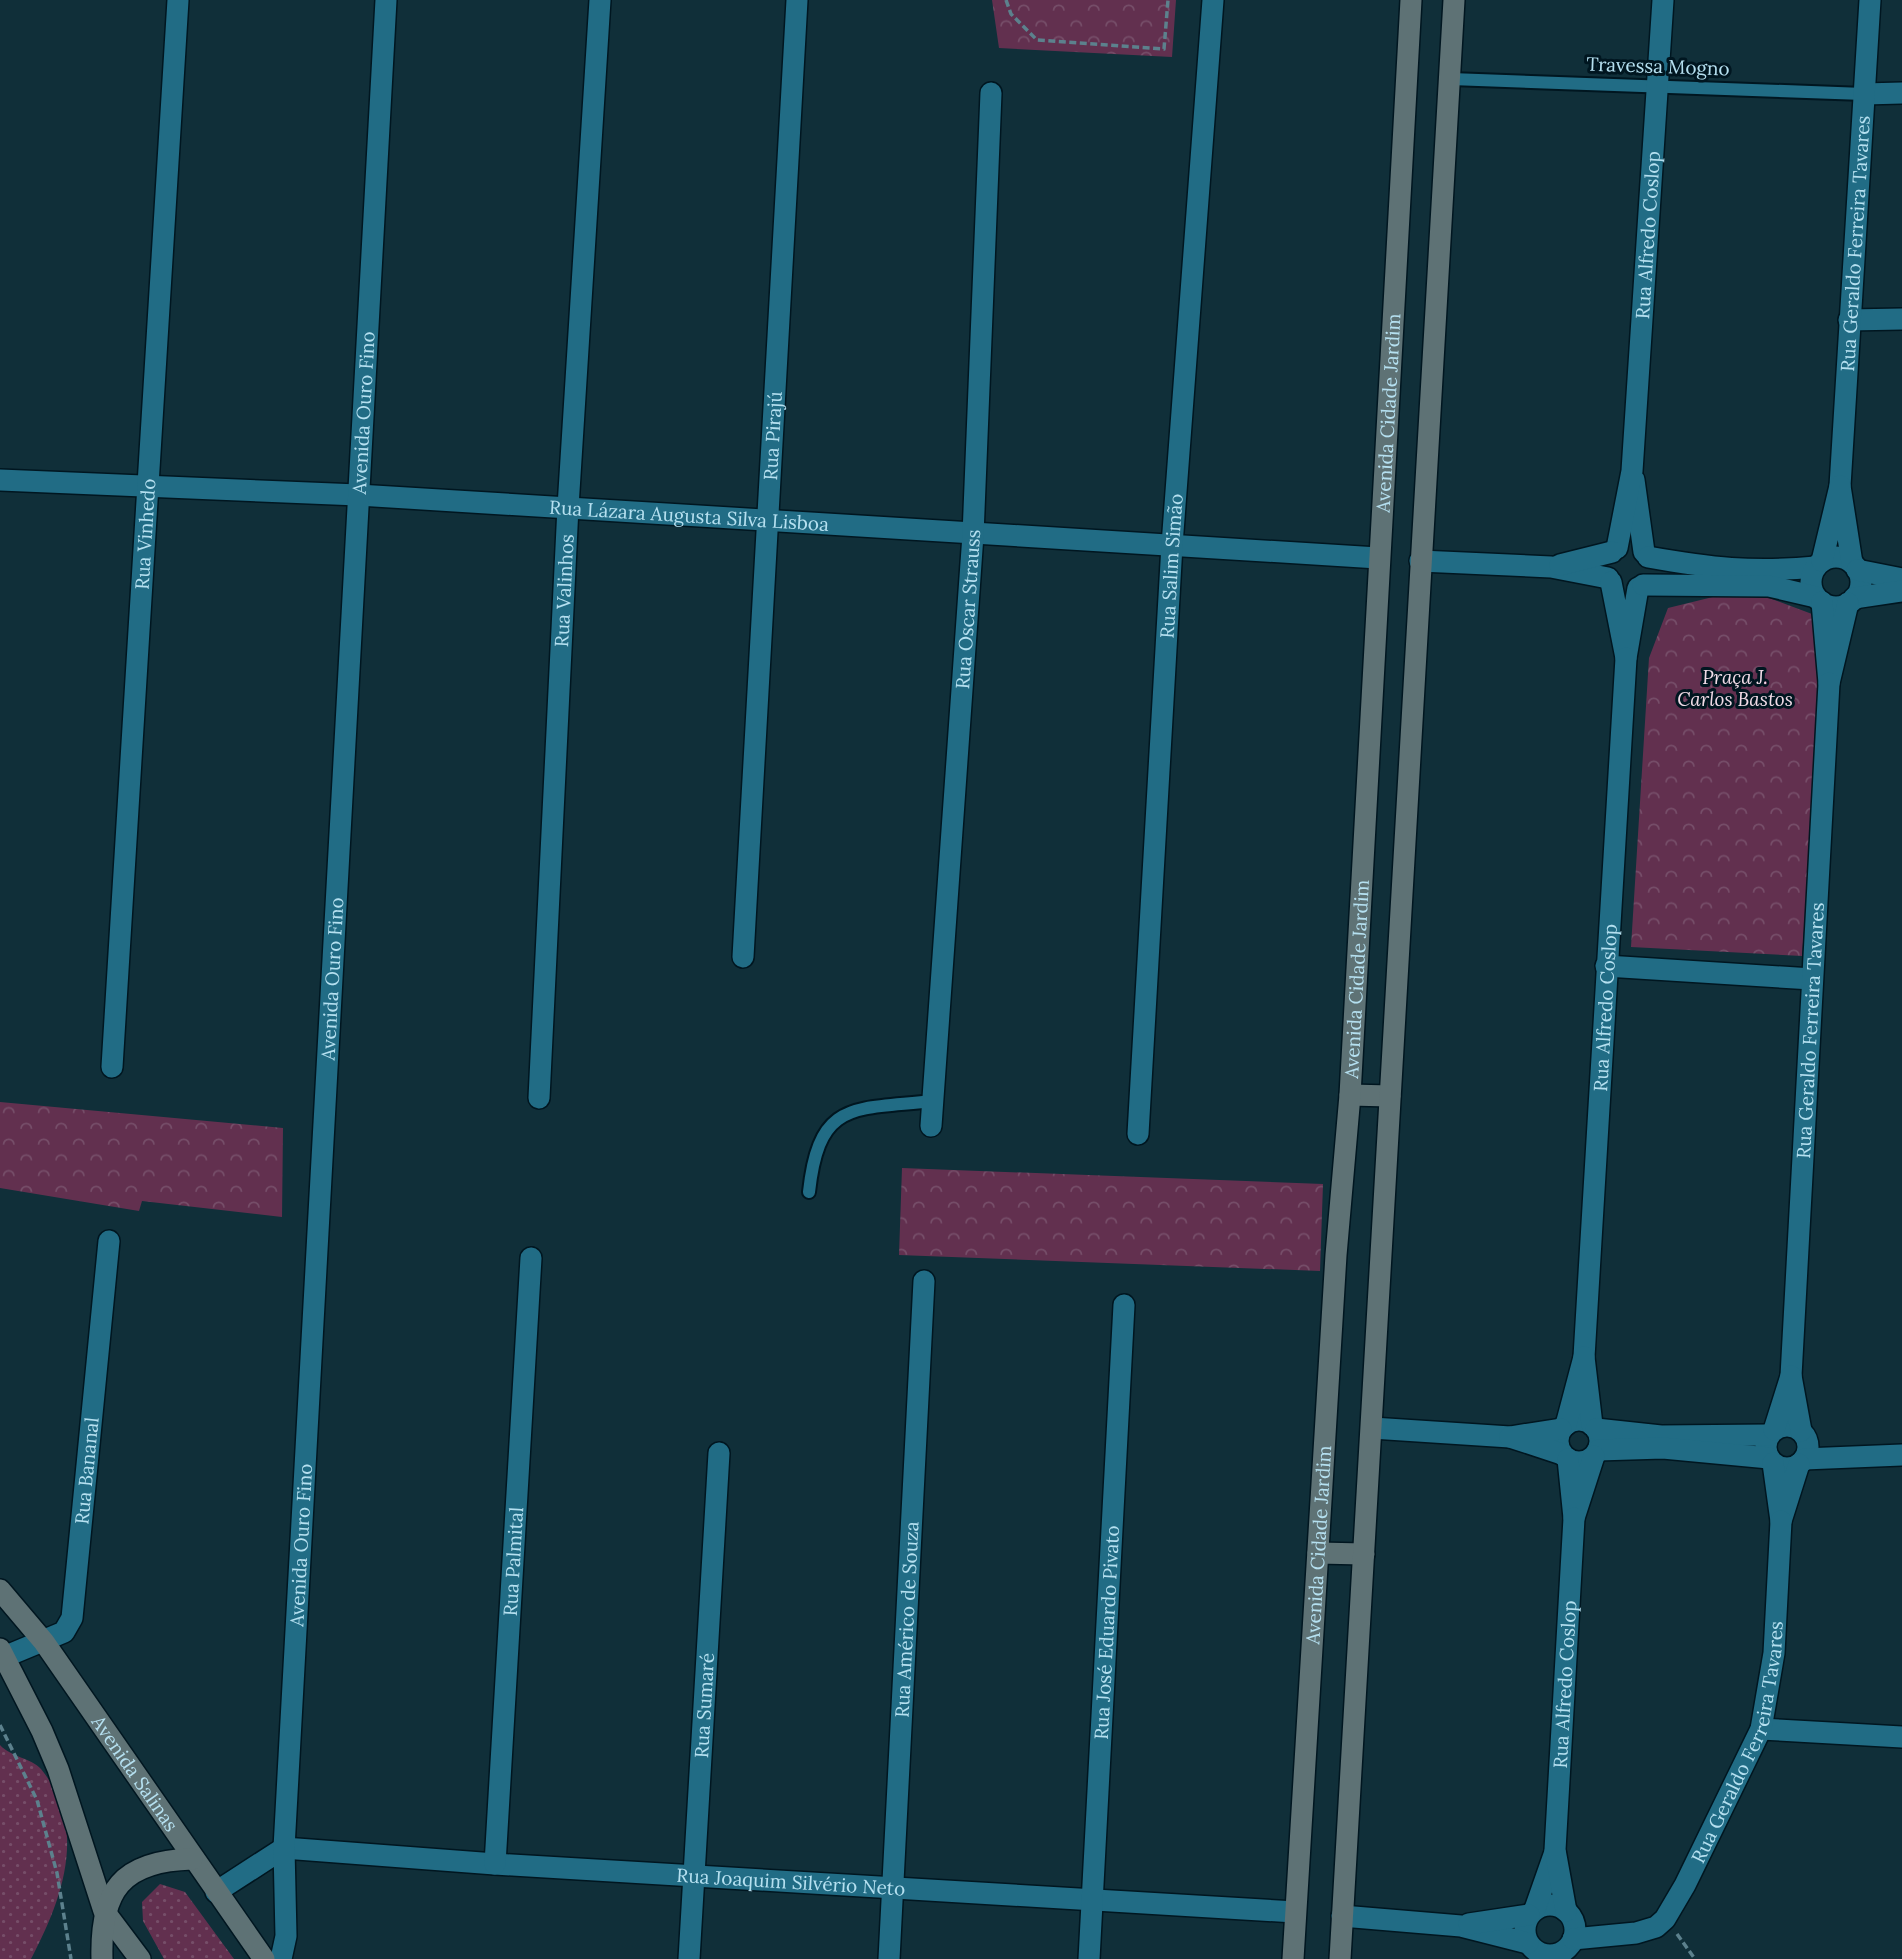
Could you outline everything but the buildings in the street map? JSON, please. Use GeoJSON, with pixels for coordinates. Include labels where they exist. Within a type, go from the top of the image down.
{"type":"FeatureCollection","features":[{"type":"Feature","properties":{"kind":"main road","name":"Avenida Cidade Jardim"},"geometry":{"type":"LineString","coordinates":[[1293,1959],[1336,1255],[1350,1095],[1410,0]]}},
{"type":"Feature","properties":{"kind":"main road","name":"Avenida Cidade Jardim"},"geometry":{"type":"LineString","coordinates":[[1340,1959],[1454,0]]}},
{"type":"Feature","properties":{"kind":"main road"},"geometry":{"type":"LineString","coordinates":[[1350,1095],[1390,1096]]}},
{"type":"Feature","properties":{"kind":"main road"},"geometry":{"type":"LineString","coordinates":[[1318,1553],[1364,1554]]}},
{"type":"Feature","properties":{"kind":"main road","name":"Avenida Salinas"},"geometry":{"type":"LineString","coordinates":[[0,1590],[44,1642],[192,1859],[264,1959]]}},
{"type":"Feature","properties":{"kind":"main road"},"geometry":{"type":"LineString","coordinates":[[2,1653],[58,1769],[104,1911],[140,1959]]}},
{"type":"Feature","properties":{"kind":"main road"},"geometry":{"type":"LineString","coordinates":[[102,1959],[104,1911],[125,1879],[138,1868],[156,1861],[192,1859]]}},
{"type":"Feature","properties":{"kind":"street","name":"Rua Vinhedo"},"geometry":{"type":"LineString","coordinates":[[112,1067],[178,0]]}},
{"type":"Feature","properties":{"kind":"street","name":"Avenida Ouro Fino"},"geometry":{"type":"LineString","coordinates":[[281,1959],[286,1936],[284,1848],[386,0]]}},
{"type":"Feature","properties":{"kind":"street","name":"Rua Valinhos"},"geometry":{"type":"LineString","coordinates":[[539,1098],[568,507],[600,0]]}},
{"type":"Feature","properties":{"kind":"street","name":"Rua Pirajú"},"geometry":{"type":"LineString","coordinates":[[743,957],[797,0]]}},
{"type":"Feature","properties":{"kind":"street","name":"Rua Salim Simão"},"geometry":{"type":"LineString","coordinates":[[1138,1134],[1172,545],[1213,0]]}},
{"type":"Feature","properties":{"kind":"street","name":"Rua Alfredo Coslop"},"geometry":{"type":"LineString","coordinates":[[1632,471],[1663,0]]}},
{"type":"Feature","properties":{"kind":"street","name":"Rua Geraldo Ferreira Tavares"},"geometry":{"type":"LineString","coordinates":[[1840,486],[1870,0]]}},
{"type":"Feature","properties":{"kind":"street","name":"Rua Oscar Strauss"},"geometry":{"type":"LineString","coordinates":[[931,1126],[973,535],[991,93]]}},
{"type":"Feature","properties":{"kind":"street"},"geometry":{"type":"LineString","coordinates":[[1864,94],[1902,93]]}},
{"type":"Feature","properties":{"kind":"street"},"geometry":{"type":"LineString","coordinates":[[1849,320],[1902,319]]}},
{"type":"Feature","properties":{"kind":"street"},"geometry":{"type":"LineString","coordinates":[[1626,658],[1606,565],[1615,550],[1632,471]]}},
{"type":"Feature","properties":{"kind":"street"},"geometry":{"type":"LineString","coordinates":[[1626,658],[1641,586],[1650,572],[1632,471]]}},
{"type":"Feature","properties":{"kind":"street","name":"Rua Lázara Augusta Silva Lisboa"},"geometry":{"type":"LineString","coordinates":[[0,480],[358,495],[1378,558]]}},
{"type":"Feature","properties":{"kind":"street"},"geometry":{"type":"LineString","coordinates":[[1829,683],[1819,599],[1811,582],[1819,564],[1840,486]]}},
{"type":"Feature","properties":{"kind":"street"},"geometry":{"type":"LineString","coordinates":[[1829,683],[1851,601],[1860,585],[1840,486]]}},
{"type":"Feature","properties":{"kind":"street"},"geometry":{"type":"LineString","coordinates":[[1551,567],[1631,546],[1646,555],[1719,570],[1773,571],[1819,564],[1837,557],[1855,566],[1902,579]]}},
{"type":"Feature","properties":{"kind":"street"},"geometry":{"type":"LineString","coordinates":[[1420,561],[1551,567],[1610,580],[1624,590],[1641,586],[1769,586],[1835,606],[1902,591]]}},
{"type":"Feature","properties":{"kind":"street","name":"Rua Alfredo Coslop"},"geometry":{"type":"LineString","coordinates":[[1574,1518],[1595,1440],[1584,1357],[1626,658]]}},
{"type":"Feature","properties":{"kind":"street","name":"Rua Geraldo Ferreira Tavares"},"geometry":{"type":"LineString","coordinates":[[1803,1434],[1791,1376],[1829,683]]}},
{"type":"Feature","properties":{"kind":"street"},"geometry":{"type":"LineString","coordinates":[[1606,966],[1812,979]]}},
{"type":"Feature","properties":{"kind":"street","name":"Rua Bananal"},"geometry":{"type":"LineString","coordinates":[[2,1653],[44,1642],[64,1632],[72,1618],[109,1241]]}},
{"type":"Feature","properties":{"kind":"street","name":"Rua Palmital"},"geometry":{"type":"LineString","coordinates":[[495,1864],[531,1258]]}},
{"type":"Feature","properties":{"kind":"street","name":"Rua Américo de Souza"},"geometry":{"type":"LineString","coordinates":[[890,1959],[924,1281]]}},
{"type":"Feature","properties":{"kind":"street","name":"Rua José Eduardo Pivato"},"geometry":{"type":"LineString","coordinates":[[1090,1959],[1124,1305]]}},
{"type":"Feature","properties":{"kind":"street","name":"Rua Alfredo Coslop"},"geometry":{"type":"LineString","coordinates":[[1564,1427],[1584,1357]]}},
{"type":"Feature","properties":{"kind":"street","name":"Rua Geraldo Ferreira Tavares"},"geometry":{"type":"LineString","coordinates":[[1772,1432],[1791,1376]]}},
{"type":"Feature","properties":{"kind":"street"},"geometry":{"type":"LineString","coordinates":[[1372,1428],[1510,1437],[1564,1427],[1579,1420],[1595,1440],[1723,1445],[1771,1460],[1786,1468],[1802,1461],[1902,1455]]}},
{"type":"Feature","properties":{"kind":"street"},"geometry":{"type":"LineString","coordinates":[[1723,1445],[1788,1426],[1803,1434],[1869,1456]]}},
{"type":"Feature","properties":{"kind":"street"},"geometry":{"type":"LineString","coordinates":[[1564,1427],[1558,1442],[1565,1457]]}},
{"type":"Feature","properties":{"kind":"street"},"geometry":{"type":"LineString","coordinates":[[1771,1460],[1765,1446],[1772,1432]]}},
{"type":"Feature","properties":{"kind":"street"},"geometry":{"type":"LineString","coordinates":[[1802,1461],[1808,1448],[1803,1434]]}},
{"type":"Feature","properties":{"kind":"street"},"geometry":{"type":"LineString","coordinates":[[1510,1437],[1581,1462],[1595,1440]]}},
{"type":"Feature","properties":{"kind":"street","name":"Rua Sumaré"},"geometry":{"type":"LineString","coordinates":[[689,1959],[719,1453]]}},
{"type":"Feature","properties":{"kind":"street","name":"Rua Alfredo Coslop"},"geometry":{"type":"LineString","coordinates":[[1565,1457],[1574,1518],[1555,1850],[1569,1914]]}},
{"type":"Feature","properties":{"kind":"street","name":"Rua Geraldo Ferreira Tavares"},"geometry":{"type":"LineString","coordinates":[[1665,1919],[1685,1885],[1761,1729],[1774,1653],[1781,1521],[1771,1460]]}},
{"type":"Feature","properties":{"kind":"street","name":"Rua Geraldo Ferreira Tavares"},"geometry":{"type":"LineString","coordinates":[[1781,1521],[1802,1461]]}},
{"type":"Feature","properties":{"kind":"street"},"geometry":{"type":"LineString","coordinates":[[1761,1729],[1902,1737]]}},
{"type":"Feature","properties":{"kind":"street"},"geometry":{"type":"LineString","coordinates":[[215,1892],[284,1848]]}},
{"type":"Feature","properties":{"kind":"street","name":"Rua Joaquim Silvério Neto"},"geometry":{"type":"LineString","coordinates":[[284,1848],[495,1864],[1295,1912]]}},
{"type":"Feature","properties":{"kind":"street","name":"Rua Alfredo Coslop"},"geometry":{"type":"LineString","coordinates":[[1532,1912],[1555,1850]]}},
{"type":"Feature","properties":{"kind":"street"},"geometry":{"type":"LineString","coordinates":[[1461,1926],[1532,1912],[1551,1905],[1569,1914],[1636,1933]]}},
{"type":"Feature","properties":{"kind":"street"},"geometry":{"type":"LineString","coordinates":[[1532,1912],[1524,1929],[1532,1950]]}},
{"type":"Feature","properties":{"kind":"street"},"geometry":{"type":"LineString","coordinates":[[1569,1914],[1569,1948]]}},
{"type":"Feature","properties":{"kind":"street"},"geometry":{"type":"LineString","coordinates":[[1342,1916],[1461,1926],[1548,1955],[1656,1927],[1665,1919]]}},
{"type":"Feature","properties":{"kind":"lane","name":"Travessa Mogno"},"geometry":{"type":"LineString","coordinates":[[1451,79],[1659,84],[1864,94]]}},
{"type":"Feature","properties":{"kind":"lane"},"geometry":{"type":"LineString","coordinates":[[809,1192],[813,1159],[830,1123],[854,1109],[933,1101]]}},
{"type":"Feature","properties":{"kind":"path"},"geometry":{"type":"LineString","coordinates":[[1006,0],[1011,14],[1037,40],[1164,49],[1168,0]]}},
{"type":"Feature","properties":{"kind":"path"},"geometry":{"type":"LineString","coordinates":[[0,1725],[37,1800],[57,1872],[71,1959]]}},
{"type":"Feature","properties":{"kind":"path"},"geometry":{"type":"LineString","coordinates":[[1665,1919],[1695,1959]]}},
{"type":"Feature","properties":{"kind":"green space"},"geometry":{"type":"Polygon","coordinates":[[[992,0],[1176,0],[1172,57],[999,48],[992,0]]]}},
{"type":"Feature","properties":{"kind":"green space","name":"Praça J. Carlos Bastos"},"geometry":{"type":"Polygon","coordinates":[[[1721,595],[1769,598],[1820,617],[1822,688],[1802,956],[1631,947],[1649,658],[1668,608],[1721,595]]]}},
{"type":"Feature","properties":{"kind":"green space"},"geometry":{"type":"Polygon","coordinates":[[[0,1102],[283,1128],[282,1217],[142,1201],[139,1211],[0,1188],[0,1102]]]}},
{"type":"Feature","properties":{"kind":"green space"},"geometry":{"type":"Polygon","coordinates":[[[902,1168],[1323,1184],[1320,1271],[899,1255],[902,1168]]]}},
{"type":"Feature","properties":{"kind":"green space"},"geometry":{"type":"Polygon","coordinates":[[[0,1745],[41,1769],[56,1792],[64,1815],[66,1864],[52,1913],[31,1959],[0,1959],[0,1745]]]}},
{"type":"Feature","properties":{"kind":"green space"},"geometry":{"type":"Polygon","coordinates":[[[160,1884],[185,1892],[234,1959],[164,1959],[143,1921],[142,1902],[160,1884]]]}}]}
